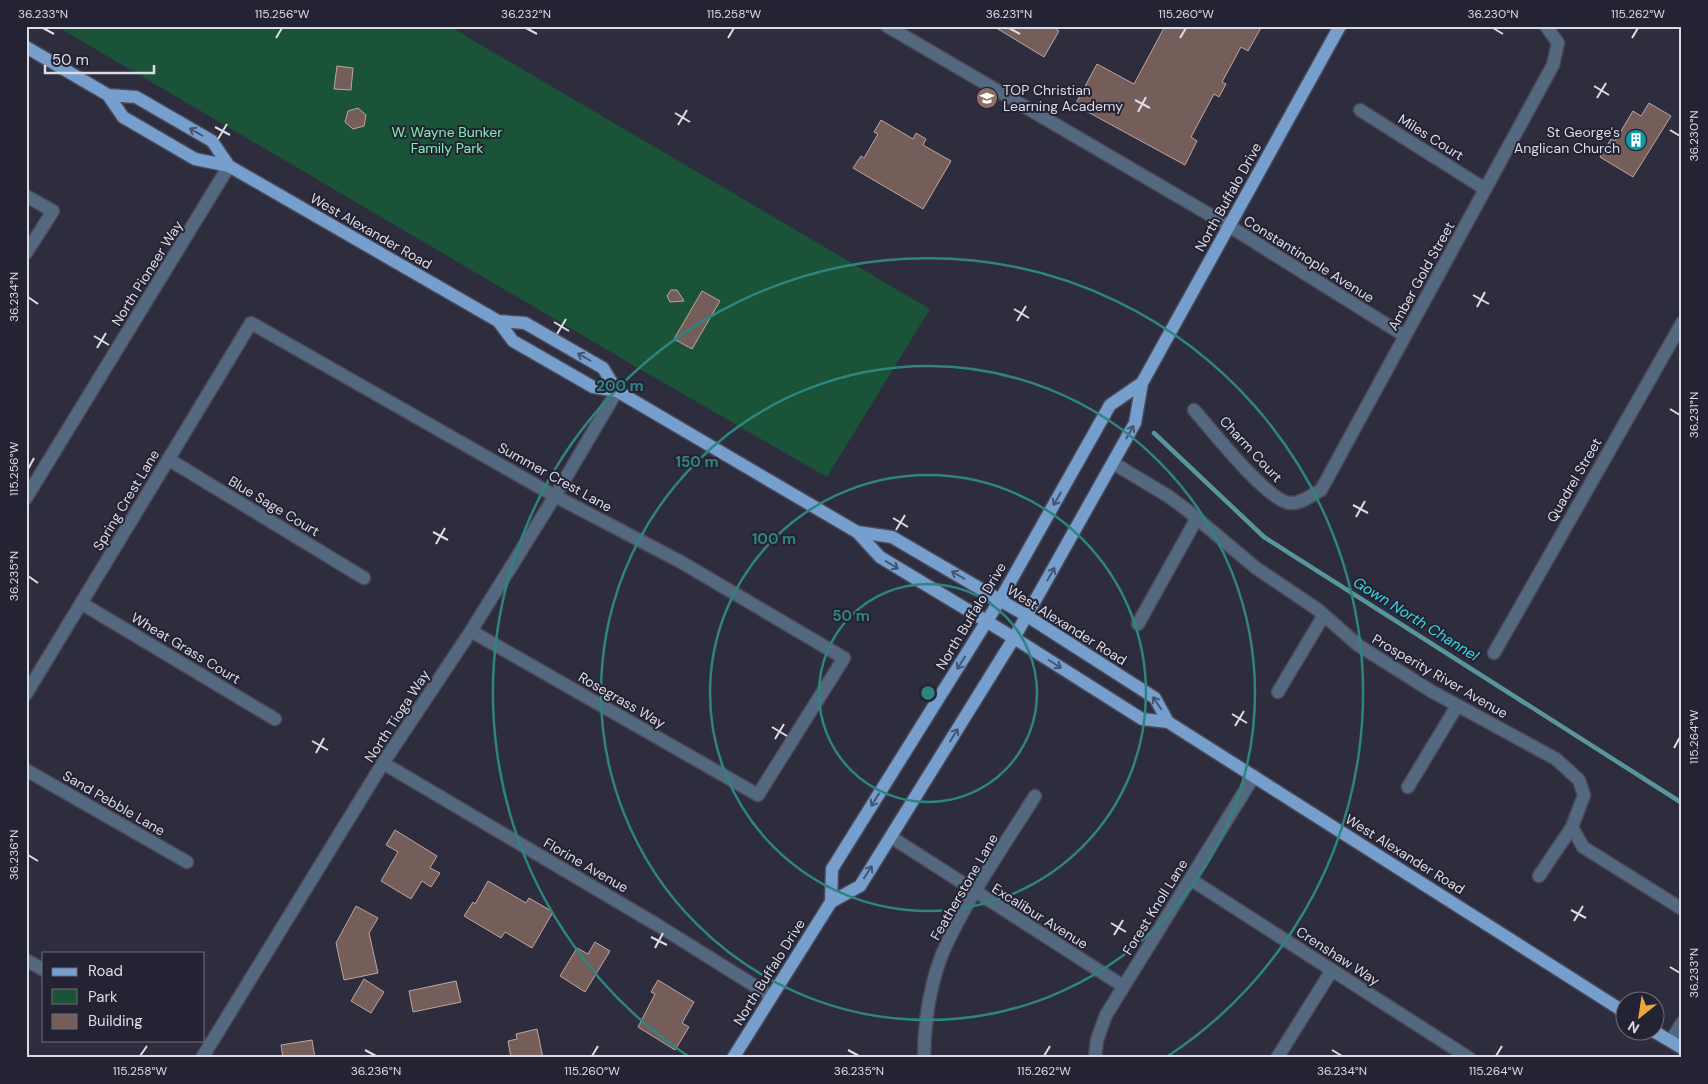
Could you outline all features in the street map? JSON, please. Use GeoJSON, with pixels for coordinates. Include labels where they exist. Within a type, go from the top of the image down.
{"type":"FeatureCollection","features":[{"type":"Feature","properties":{"kind":"main road","name":"North Buffalo Drive"},"geometry":{"type":"LineString","coordinates":[[733,1058],[831,902],[860,886],[1027,616],[1135,423],[1142,383],[1340,26]]}},
{"type":"Feature","properties":{"kind":"main road","name":"West Alexander Road"},"geometry":{"type":"LineString","coordinates":[[26,47],[108,95],[123,117],[179,150],[195,159],[229,166],[498,321],[513,341],[593,387],[617,391],[857,532],[880,557],[1014,638],[1142,719],[1168,722],[1616,1007]]}},
{"type":"Feature","properties":{"kind":"main road","name":"West Alexander Road"},"geometry":{"type":"LineString","coordinates":[[108,95],[136,97],[212,141],[229,166]]}},
{"type":"Feature","properties":{"kind":"main road","name":"West Alexander Road"},"geometry":{"type":"LineString","coordinates":[[498,321],[525,323],[603,368],[617,391]]}},
{"type":"Feature","properties":{"kind":"main road","name":"North Buffalo Drive"},"geometry":{"type":"LineString","coordinates":[[831,902],[832,870],[1000,600],[1110,405],[1142,383]]}},
{"type":"Feature","properties":{"kind":"main road","name":"West Alexander Road"},"geometry":{"type":"LineString","coordinates":[[857,532],[892,537],[1027,616],[1155,698],[1168,722]]}},
{"type":"Feature","properties":{"kind":"street","name":"Constantinople Avenue"},"geometry":{"type":"LineString","coordinates":[[887,26],[1229,226],[1405,336]]}},
{"type":"Feature","properties":{"kind":"street","name":"Amber Gold Street"},"geometry":{"type":"LineString","coordinates":[[1289,503],[1300,502],[1321,490],[1553,65],[1558,43],[1546,26]]}},
{"type":"Feature","properties":{"kind":"street","name":"Miles Court"},"geometry":{"type":"LineString","coordinates":[[1360,110],[1485,189]]}},
{"type":"Feature","properties":{"kind":"street","name":"North Pioneer Way"},"geometry":{"type":"LineString","coordinates":[[26,498],[229,166]]}},
{"type":"Feature","properties":{"kind":"street"},"geometry":{"type":"LineString","coordinates":[[26,196],[53,211],[26,253]]}},
{"type":"Feature","properties":{"kind":"street","name":"Spring Crest Lane"},"geometry":{"type":"LineString","coordinates":[[26,694],[252,323]]}},
{"type":"Feature","properties":{"kind":"street","name":"Summer Crest Lane"},"geometry":{"type":"LineString","coordinates":[[252,323],[555,496],[681,562],[844,658],[758,795]]}},
{"type":"Feature","properties":{"kind":"street","name":"Quadrel Street"},"geometry":{"type":"LineString","coordinates":[[1494,653],[1682,323]]}},
{"type":"Feature","properties":{"kind":"street","name":"North Tioga Way"},"geometry":{"type":"LineString","coordinates":[[202,1058],[383,763],[472,631],[617,391]]}},
{"type":"Feature","properties":{"kind":"street","name":"Charm Court"},"geometry":{"type":"LineString","coordinates":[[1194,410],[1261,485],[1278,499],[1289,503]]}},
{"type":"Feature","properties":{"kind":"street","name":"Blue Sage Court"},"geometry":{"type":"LineString","coordinates":[[168,459],[364,578]]}},
{"type":"Feature","properties":{"kind":"street","name":"Prosperity River Avenue"},"geometry":{"type":"LineString","coordinates":[[1113,463],[1168,496],[1256,568],[1324,615],[1358,645],[1457,706],[1556,759],[1579,780],[1584,795],[1572,827],[1538,876]]}},
{"type":"Feature","properties":{"kind":"street"},"geometry":{"type":"LineString","coordinates":[[1138,624],[1197,518]]}},
{"type":"Feature","properties":{"kind":"street","name":"Wheat Grass Court"},"geometry":{"type":"LineString","coordinates":[[81,603],[275,719]]}},
{"type":"Feature","properties":{"kind":"street"},"geometry":{"type":"LineString","coordinates":[[1278,692],[1324,615]]}},
{"type":"Feature","properties":{"kind":"street","name":"Rosegrass Way"},"geometry":{"type":"LineString","coordinates":[[472,631],[758,795]]}},
{"type":"Feature","properties":{"kind":"street"},"geometry":{"type":"LineString","coordinates":[[1408,786],[1457,706]]}},
{"type":"Feature","properties":{"kind":"street","name":"Florine Avenue"},"geometry":{"type":"LineString","coordinates":[[383,763],[659,926],[771,996]]}},
{"type":"Feature","properties":{"kind":"street","name":"Sand Pebble Lane"},"geometry":{"type":"LineString","coordinates":[[26,770],[187,862]]}},
{"type":"Feature","properties":{"kind":"street","name":"Forest Knoll Lane"},"geometry":{"type":"LineString","coordinates":[[1095,1058],[1097,1040],[1106,1014],[1254,776]]}},
{"type":"Feature","properties":{"kind":"street","name":"Featherstone Lane"},"geometry":{"type":"LineString","coordinates":[[924,1058],[924,1033],[936,972],[946,944],[975,892],[1035,796]]}},
{"type":"Feature","properties":{"kind":"street"},"geometry":{"type":"LineString","coordinates":[[1572,827],[1583,847],[1682,909]]}},
{"type":"Feature","properties":{"kind":"street","name":"Excalibur Avenue"},"geometry":{"type":"LineString","coordinates":[[891,837],[1123,986]]}},
{"type":"Feature","properties":{"kind":"street","name":"Crenshaw Way"},"geometry":{"type":"LineString","coordinates":[[1190,879],[1469,1058]]}},
{"type":"Feature","properties":{"kind":"street"},"geometry":{"type":"LineString","coordinates":[[26,960],[42,969]]}},
{"type":"Feature","properties":{"kind":"street"},"geometry":{"type":"LineString","coordinates":[[1277,1058],[1332,970]]}},
{"type":"Feature","properties":{"kind":"street"},"geometry":{"type":"LineString","coordinates":[[1676,1045],[1682,1023]]}},
{"type":"Feature","properties":{"kind":"green space","name":"W. Wayne Bunker Family Park"},"geometry":{"type":"Polygon","coordinates":[[[56,26],[449,26],[930,309],[827,477],[56,26]]]}},
{"type":"Feature","properties":{"kind":"building"},"geometry":{"type":"Polygon","coordinates":[[[993,26],[1051,26],[1059,31],[1044,57],[993,26]]]}},
{"type":"Feature","properties":{"kind":"building"},"geometry":{"type":"Polygon","coordinates":[[[1165,26],[1262,26],[1248,51],[1241,47],[1222,82],[1226,84],[1219,97],[1214,94],[1191,137],[1197,141],[1185,165],[1075,105],[1097,64],[1134,84],[1165,26]]]}},
{"type":"Feature","properties":{"kind":"building"},"geometry":{"type":"Polygon","coordinates":[[[337,66],[353,68],[351,90],[334,89],[337,66]]]}},
{"type":"Feature","properties":{"kind":"building","name":"St George's Anglican Church"},"geometry":{"type":"Polygon","coordinates":[[[1649,103],[1671,116],[1633,177],[1600,157],[1611,139],[1615,141],[1633,111],[1641,116],[1649,103]]]}},
{"type":"Feature","properties":{"kind":"building"},"geometry":{"type":"Polygon","coordinates":[[[358,108],[366,115],[364,126],[353,129],[345,122],[348,111],[358,108]]]}},
{"type":"Feature","properties":{"kind":"building"},"geometry":{"type":"Polygon","coordinates":[[[881,120],[913,139],[916,133],[926,139],[923,145],[951,161],[923,209],[853,168],[861,156],[864,158],[878,134],[874,132],[881,120]]]}},
{"type":"Feature","properties":{"kind":"building"},"geometry":{"type":"Polygon","coordinates":[[[671,290],[677,290],[684,301],[670,302],[667,296],[671,290]]]}},
{"type":"Feature","properties":{"kind":"building"},"geometry":{"type":"Polygon","coordinates":[[[702,291],[720,301],[692,349],[674,339],[702,291]]]}},
{"type":"Feature","properties":{"kind":"building"},"geometry":{"type":"Polygon","coordinates":[[[395,830],[437,856],[430,868],[440,873],[431,887],[422,881],[411,899],[381,881],[398,852],[386,845],[395,830]]]}},
{"type":"Feature","properties":{"kind":"building"},"geometry":{"type":"Polygon","coordinates":[[[488,881],[526,903],[529,898],[553,912],[532,948],[505,932],[501,938],[464,916],[473,902],[475,904],[488,881]]]}},
{"type":"Feature","properties":{"kind":"building"},"geometry":{"type":"Polygon","coordinates":[[[356,906],[378,918],[369,933],[378,973],[344,980],[336,943],[356,906]]]}},
{"type":"Feature","properties":{"kind":"building"},"geometry":{"type":"Polygon","coordinates":[[[595,942],[610,951],[585,992],[560,976],[577,948],[588,954],[595,942]]]}},
{"type":"Feature","properties":{"kind":"building"},"geometry":{"type":"Polygon","coordinates":[[[364,979],[384,992],[371,1013],[351,1001],[364,979]]]}},
{"type":"Feature","properties":{"kind":"building"},"geometry":{"type":"Polygon","coordinates":[[[658,980],[694,1002],[682,1023],[689,1027],[675,1050],[638,1027],[655,994],[651,992],[658,980]]]}},
{"type":"Feature","properties":{"kind":"building"},"geometry":{"type":"Polygon","coordinates":[[[456,981],[461,1002],[413,1012],[409,991],[456,981]]]}},
{"type":"Feature","properties":{"kind":"building"},"geometry":{"type":"Polygon","coordinates":[[[537,1029],[543,1058],[511,1058],[508,1041],[517,1039],[516,1034],[537,1029]]]}},
{"type":"Feature","properties":{"kind":"building"},"geometry":{"type":"Polygon","coordinates":[[[312,1040],[315,1058],[283,1058],[281,1045],[312,1040]]]}},
{"type":"Feature","properties":{"kind":"waterway","name":"Gown North Channel"},"geometry":{"type":"LineString","coordinates":[[1154,433],[1264,537],[1682,803]]}},
{"type":"Feature","properties":{"kind":"place","name":"TOP Christian Learning Academy"},"geometry":{"type":"Point","coordinates":[987,98]}},
{"type":"Feature","properties":{"kind":"place","name":"St George's Anglican Church"},"geometry":{"type":"Point","coordinates":[1636,140]}}]}
